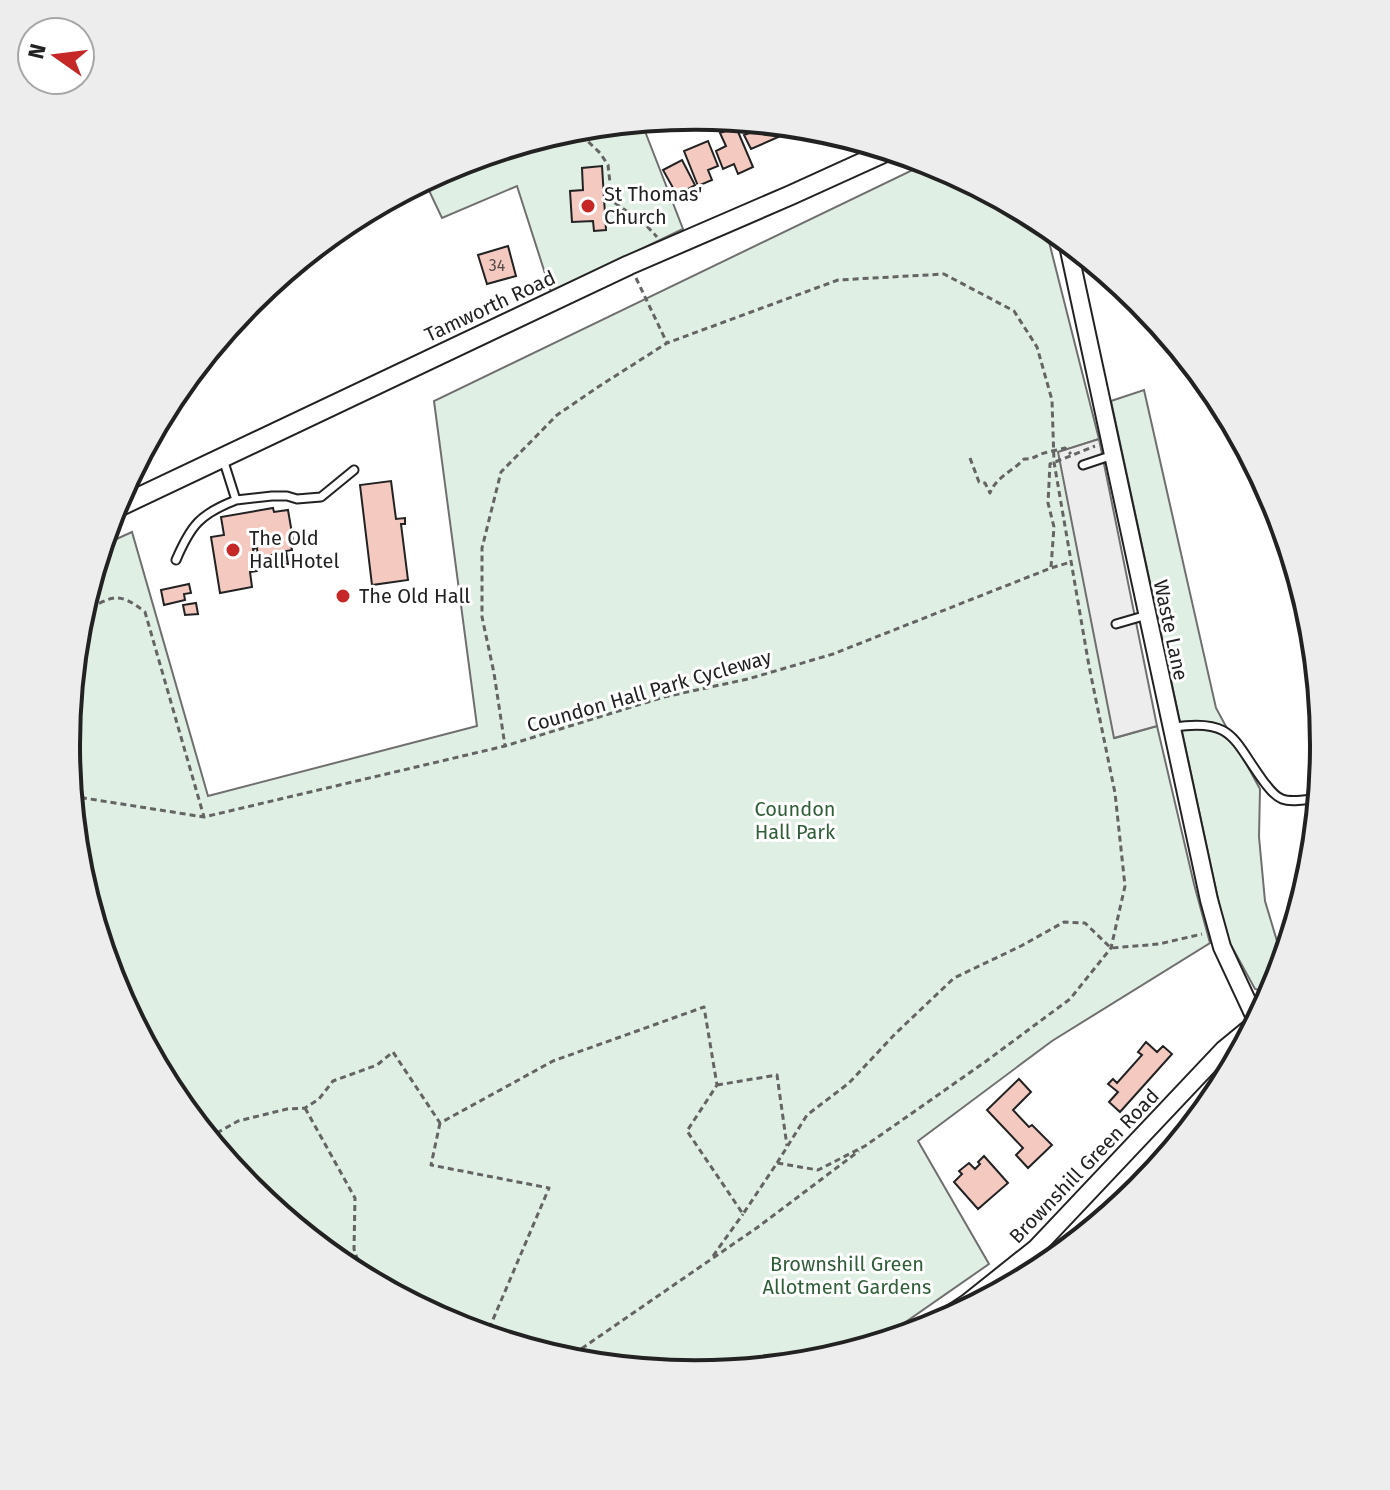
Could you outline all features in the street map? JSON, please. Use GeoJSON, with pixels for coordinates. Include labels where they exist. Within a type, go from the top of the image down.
{"type":"FeatureCollection","features":[{"type":"Feature","properties":{"kind":"main road","name":"Tamworth Road"},"geometry":{"type":"LineString","coordinates":[[131,501],[629,265],[874,157]]}},
{"type":"Feature","properties":{"kind":"street","name":"Waste Lane"},"geometry":{"type":"LineString","coordinates":[[1071,258],[1209,900],[1222,947],[1251,1008]]}},
{"type":"Feature","properties":{"kind":"street","name":"Brownshill Green Road"},"geometry":{"type":"LineString","coordinates":[[991,1284],[1036,1248],[1235,1040]]}},
{"type":"Feature","properties":{"kind":"lane"},"geometry":{"type":"LineString","coordinates":[[1083,465],[1111,447]]}},
{"type":"Feature","properties":{"kind":"lane"},"geometry":{"type":"LineString","coordinates":[[223,457],[236,500]]}},
{"type":"Feature","properties":{"kind":"lane"},"geometry":{"type":"LineString","coordinates":[[176,560],[197,521],[218,507],[236,500],[272,496],[297,499],[321,497],[354,470]]}},
{"type":"Feature","properties":{"kind":"lane"},"geometry":{"type":"LineString","coordinates":[[1116,624],[1147,615]]}},
{"type":"Feature","properties":{"kind":"lane"},"geometry":{"type":"LineString","coordinates":[[1171,727],[1196,724],[1220,728],[1232,736],[1280,799],[1308,799]]}},
{"type":"Feature","properties":{"kind":"lane"},"geometry":{"type":"LineString","coordinates":[[1223,1050],[1227,1055]]}},
{"type":"Feature","properties":{"kind":"path"},"geometry":{"type":"LineString","coordinates":[[586,140],[608,165],[612,201],[645,224],[657,238]]}},
{"type":"Feature","properties":{"kind":"path"},"geometry":{"type":"LineString","coordinates":[[629,265],[667,343]]}},
{"type":"Feature","properties":{"kind":"path"},"geometry":{"type":"LineString","coordinates":[[505,746],[482,617],[482,548],[501,472],[557,415],[667,343],[838,280],[944,274],[1014,311],[1037,347],[1052,400],[1052,453],[1089,666],[1115,793],[1125,886],[1111,948],[1070,999],[758,1227],[581,1349]]}},
{"type":"Feature","properties":{"kind":"path"},"geometry":{"type":"LineString","coordinates":[[1051,568],[1054,527],[1048,503],[1050,464],[1073,455],[1111,447]]}},
{"type":"Feature","properties":{"kind":"path"},"geometry":{"type":"LineString","coordinates":[[970,458],[979,482],[985,483],[990,493],[994,483],[1024,459],[1035,459],[1043,452],[1052,453],[1065,448],[1073,455]]}},
{"type":"Feature","properties":{"kind":"path","name":"Coundon Hall Park Cycleway"},"geometry":{"type":"LineString","coordinates":[[82,798],[204,817],[505,746],[664,697],[748,679],[833,654],[1071,562]]}},
{"type":"Feature","properties":{"kind":"path"},"geometry":{"type":"LineString","coordinates":[[97,605],[113,597],[123,597],[145,612],[204,817]]}},
{"type":"Feature","properties":{"kind":"path"},"geometry":{"type":"LineString","coordinates":[[710,1260],[807,1115],[849,1083],[954,978],[1064,922],[1085,923],[1111,948],[1159,944],[1217,930]]}},
{"type":"Feature","properties":{"kind":"path"},"geometry":{"type":"LineString","coordinates":[[440,1123],[553,1061],[704,1007],[717,1085],[687,1131],[743,1214]]}},
{"type":"Feature","properties":{"kind":"path"},"geometry":{"type":"LineString","coordinates":[[218,1132],[238,1121],[287,1109],[305,1108],[319,1099],[333,1081],[377,1065],[393,1052],[440,1123],[431,1165],[549,1188],[491,1325]]}},
{"type":"Feature","properties":{"kind":"path"},"geometry":{"type":"LineString","coordinates":[[717,1085],[777,1075],[787,1146]]}},
{"type":"Feature","properties":{"kind":"path"},"geometry":{"type":"LineString","coordinates":[[305,1108],[355,1198],[354,1249],[357,1259]]}},
{"type":"Feature","properties":{"kind":"path"},"geometry":{"type":"LineString","coordinates":[[777,1163],[818,1170],[865,1146]]}},
{"type":"Feature","properties":{"kind":"green space"},"geometry":{"type":"Polygon","coordinates":[[[645,132],[683,229],[551,292],[517,186],[442,218],[429,190],[460,177],[536,151],[645,132]]]}},
{"type":"Feature","properties":{"kind":"green space","name":"Coundon Hall Park"},"geometry":{"type":"Polygon","coordinates":[[[912,170],[967,193],[1049,243],[1099,439],[1059,452],[1115,738],[1157,726],[1210,943],[1052,1041],[918,1141],[989,1264],[905,1323],[815,1348],[735,1359],[695,1360],[615,1355],[575,1348],[536,1339],[460,1313],[387,1278],[353,1256],[321,1233],[260,1180],[207,1119],[184,1087],[143,1017],[101,904],[85,825],[81,785],[81,705],[85,665],[101,586],[116,539],[132,532],[208,796],[477,726],[434,401],[912,170]]]}},
{"type":"Feature","properties":{"kind":"green space"},"geometry":{"type":"Polygon","coordinates":[[[1144,390],[1216,708],[1260,789],[1259,837],[1265,901],[1277,942],[1259,990],[1255,989],[1226,936],[1111,401],[1144,390]]]}},
{"type":"Feature","properties":{"kind":"shaded area"},"geometry":{"type":"Polygon","coordinates":[[[1099,439],[1157,726],[1114,738],[1058,452],[1099,439]]]}},
{"type":"Feature","properties":{"kind":"building"},"geometry":{"type":"Polygon","coordinates":[[[738,131],[753,167],[738,174],[734,164],[723,169],[716,151],[726,146],[720,133],[738,131]]]}},
{"type":"Feature","properties":{"kind":"building"},"geometry":{"type":"Polygon","coordinates":[[[751,133],[781,136],[751,149],[744,135],[751,133]]]}},
{"type":"Feature","properties":{"kind":"building"},"geometry":{"type":"Polygon","coordinates":[[[708,141],[718,166],[708,170],[712,180],[698,186],[684,151],[708,141]]]}},
{"type":"Feature","properties":{"kind":"building"},"geometry":{"type":"Polygon","coordinates":[[[682,160],[695,185],[677,195],[663,170],[682,160]]]}},
{"type":"Feature","properties":{"kind":"building","name":"St Thomas' Church"},"geometry":{"type":"Polygon","coordinates":[[[602,166],[606,230],[594,231],[593,221],[572,222],[570,191],[583,190],[582,168],[602,166]]]}},
{"type":"Feature","properties":{"kind":"building"},"geometry":{"type":"Polygon","coordinates":[[[508,246],[516,276],[487,284],[478,255],[508,246]]]}},
{"type":"Feature","properties":{"kind":"building"},"geometry":{"type":"Polygon","coordinates":[[[391,481],[396,519],[405,518],[405,524],[401,524],[408,580],[372,585],[360,485],[391,481]]]}},
{"type":"Feature","properties":{"kind":"building","name":"The Old Hall Hotel"},"geometry":{"type":"Polygon","coordinates":[[[273,508],[274,512],[288,510],[294,545],[291,545],[292,550],[286,551],[288,564],[279,566],[277,554],[258,558],[257,548],[253,549],[257,571],[250,572],[252,587],[220,593],[211,537],[224,535],[221,517],[273,508]]]}},
{"type":"Feature","properties":{"kind":"building"},"geometry":{"type":"Polygon","coordinates":[[[189,584],[191,593],[184,594],[185,600],[164,605],[161,590],[189,584]]]}},
{"type":"Feature","properties":{"kind":"building"},"geometry":{"type":"Polygon","coordinates":[[[196,603],[198,614],[185,615],[183,605],[196,603]]]}},
{"type":"Feature","properties":{"kind":"building"},"geometry":{"type":"Polygon","coordinates":[[[1146,1042],[1157,1052],[1163,1046],[1172,1054],[1120,1112],[1109,1102],[1118,1092],[1108,1084],[1113,1079],[1117,1083],[1142,1055],[1138,1052],[1146,1042]]]}},
{"type":"Feature","properties":{"kind":"building"},"geometry":{"type":"Polygon","coordinates":[[[1019,1079],[1031,1092],[1013,1110],[1052,1145],[1028,1168],[1016,1155],[1023,1148],[987,1110],[1019,1079]]]}},
{"type":"Feature","properties":{"kind":"building"},"geometry":{"type":"Polygon","coordinates":[[[984,1156],[1008,1183],[978,1209],[954,1182],[962,1174],[959,1171],[969,1163],[975,1169],[984,1156]]]}},
{"type":"Feature","properties":{"kind":"place","name":"St Thomas' Church"},"geometry":{"type":"Point","coordinates":[588,206]}},
{"type":"Feature","properties":{"kind":"place","name":"The Old Hall Hotel"},"geometry":{"type":"Point","coordinates":[233,550]}},
{"type":"Feature","properties":{"kind":"place","name":"The Old Hall"},"geometry":{"type":"Point","coordinates":[343,596]}},
{"type":"Feature","properties":{"kind":"park label","name":"Brownshill Green Allotment Gardens"},"geometry":{"type":"Point","coordinates":[847,1276]}}]}
